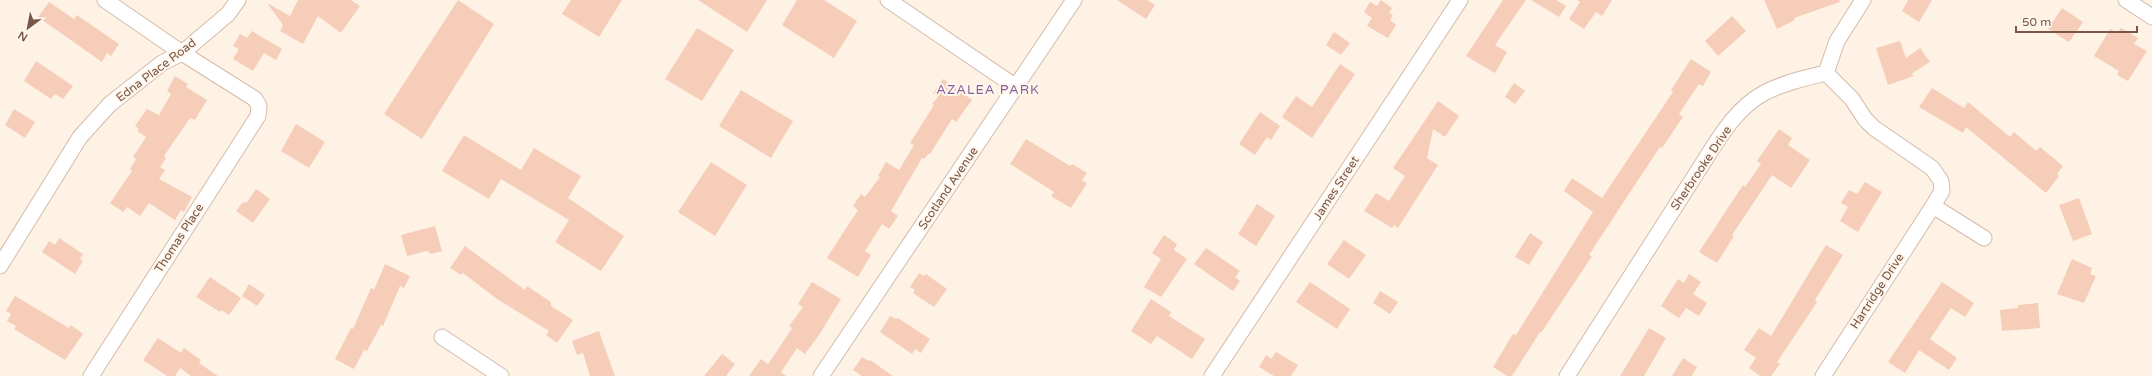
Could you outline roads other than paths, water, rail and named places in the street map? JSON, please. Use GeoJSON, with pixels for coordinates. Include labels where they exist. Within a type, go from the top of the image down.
{"type":"FeatureCollection","features":[{"type":"Feature","properties":{"kind":"street"},"geometry":{"type":"LineString","coordinates":[[105,0],[182,53]]}},
{"type":"Feature","properties":{"kind":"street","name":"Edna Place Road"},"geometry":{"type":"LineString","coordinates":[[0,266],[80,138],[110,104],[162,63],[182,53],[228,14],[238,0]]}},
{"type":"Feature","properties":{"kind":"street"},"geometry":{"type":"LineString","coordinates":[[888,0],[1016,87]]}},
{"type":"Feature","properties":{"kind":"street","name":"Scotland Avenue"},"geometry":{"type":"LineString","coordinates":[[821,376],[1074,0]]}},
{"type":"Feature","properties":{"kind":"street","name":"James Street"},"geometry":{"type":"LineString","coordinates":[[1212,376],[1460,0]]}},
{"type":"Feature","properties":{"kind":"street"},"geometry":{"type":"LineString","coordinates":[[1826,73],[1838,41],[1863,0]]}},
{"type":"Feature","properties":{"kind":"street"},"geometry":{"type":"LineString","coordinates":[[2126,0],[2152,17]]}},
{"type":"Feature","properties":{"kind":"street","name":"Thomas Place"},"geometry":{"type":"LineString","coordinates":[[91,376],[258,116],[260,106],[255,99],[182,53]]}},
{"type":"Feature","properties":{"kind":"street","name":"Hartridge Drive"},"geometry":{"type":"LineString","coordinates":[[1823,376],[1942,190],[1941,181],[1932,168],[1874,128],[1852,99],[1826,73]]}},
{"type":"Feature","properties":{"kind":"street","name":"Sherbrooke Drive"},"geometry":{"type":"LineString","coordinates":[[1566,376],[1703,163],[1723,133],[1744,108],[1763,93],[1794,81],[1826,73]]}},
{"type":"Feature","properties":{"kind":"street"},"geometry":{"type":"LineString","coordinates":[[1932,206],[1984,238]]}},
{"type":"Feature","properties":{"kind":"street"},"geometry":{"type":"LineString","coordinates":[[442,337],[501,376]]}},
{"type":"Feature","properties":{"kind":"district","name":"AZALEA PARK"},"geometry":{"type":"Point","coordinates":[988,89]}}]}
